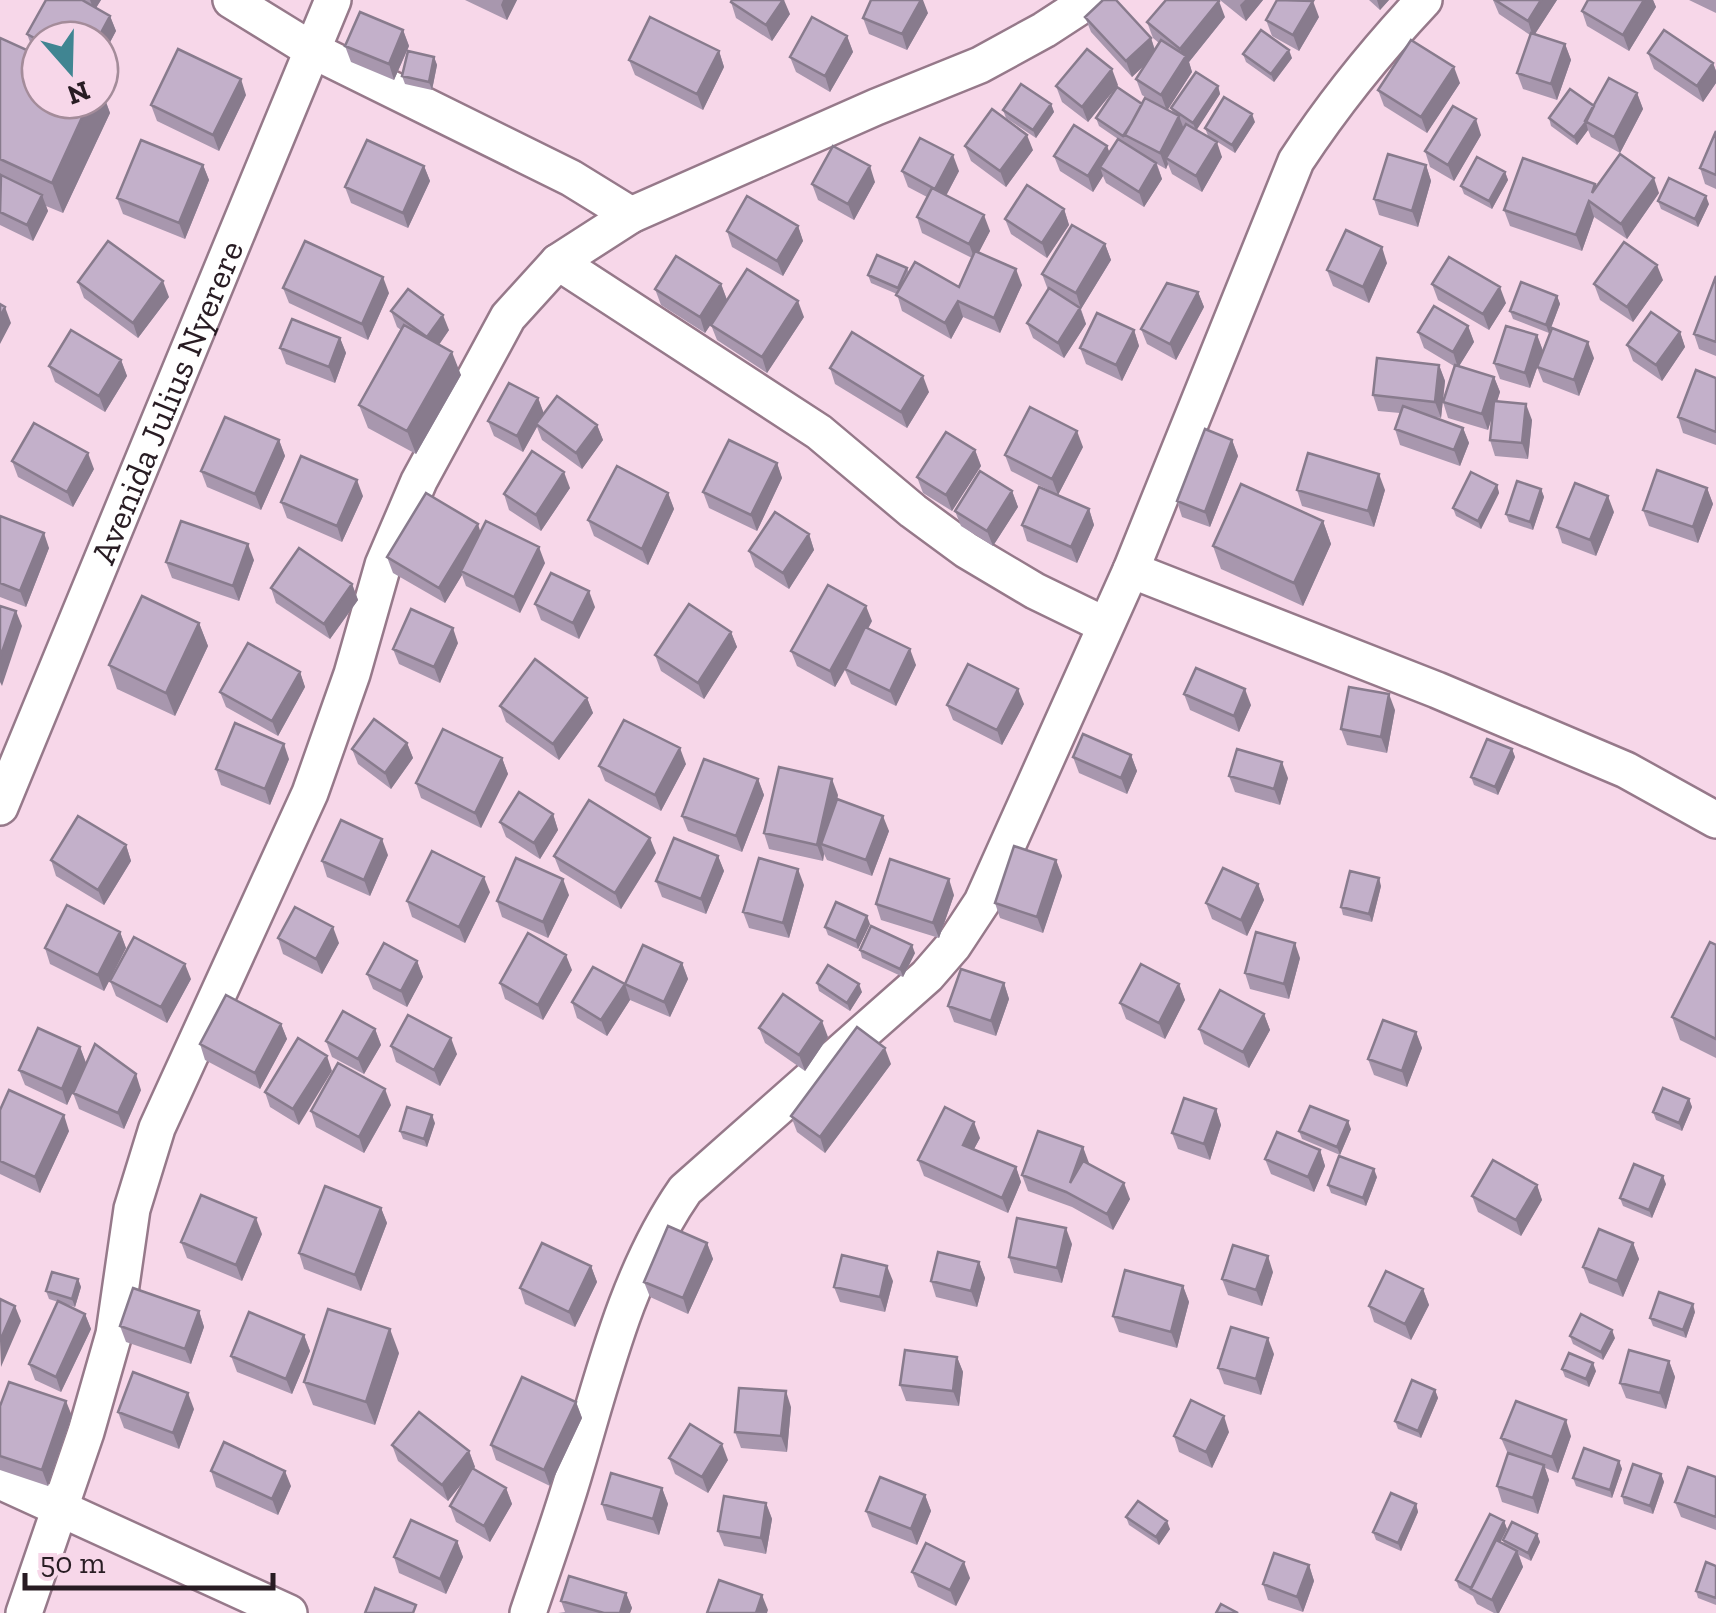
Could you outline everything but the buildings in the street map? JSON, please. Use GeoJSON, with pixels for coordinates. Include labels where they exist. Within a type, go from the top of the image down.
{"type":"FeatureCollection","features":[{"type":"Feature","properties":{"kind":"street"},"geometry":{"type":"LineString","coordinates":[[231,0],[312,50],[571,178],[632,215]]}},
{"type":"Feature","properties":{"kind":"street","name":"Avenida Julius Nyerere"},"geometry":{"type":"LineString","coordinates":[[0,807],[333,0]]}},
{"type":"Feature","properties":{"kind":"street"},"geometry":{"type":"LineString","coordinates":[[24,1613],[86,1432],[114,1334],[132,1209],[157,1128],[310,794],[352,674],[383,565],[419,481],[508,317],[558,262],[632,215],[980,65],[1090,0]]}},
{"type":"Feature","properties":{"kind":"street"},"geometry":{"type":"LineString","coordinates":[[528,1613],[641,1267],[665,1219],[685,1190],[927,976],[982,902],[1131,570],[1296,161],[1329,111],[1424,0]]}},
{"type":"Feature","properties":{"kind":"street"},"geometry":{"type":"LineString","coordinates":[[558,262],[819,432],[912,511],[966,550],[1035,591],[1105,625]]}},
{"type":"Feature","properties":{"kind":"street"},"geometry":{"type":"LineString","coordinates":[[1131,570],[1437,690],[1626,770],[1716,820]]}},
{"type":"Feature","properties":{"kind":"street"},"geometry":{"type":"LineString","coordinates":[[0,1481],[289,1613]]}}]}
